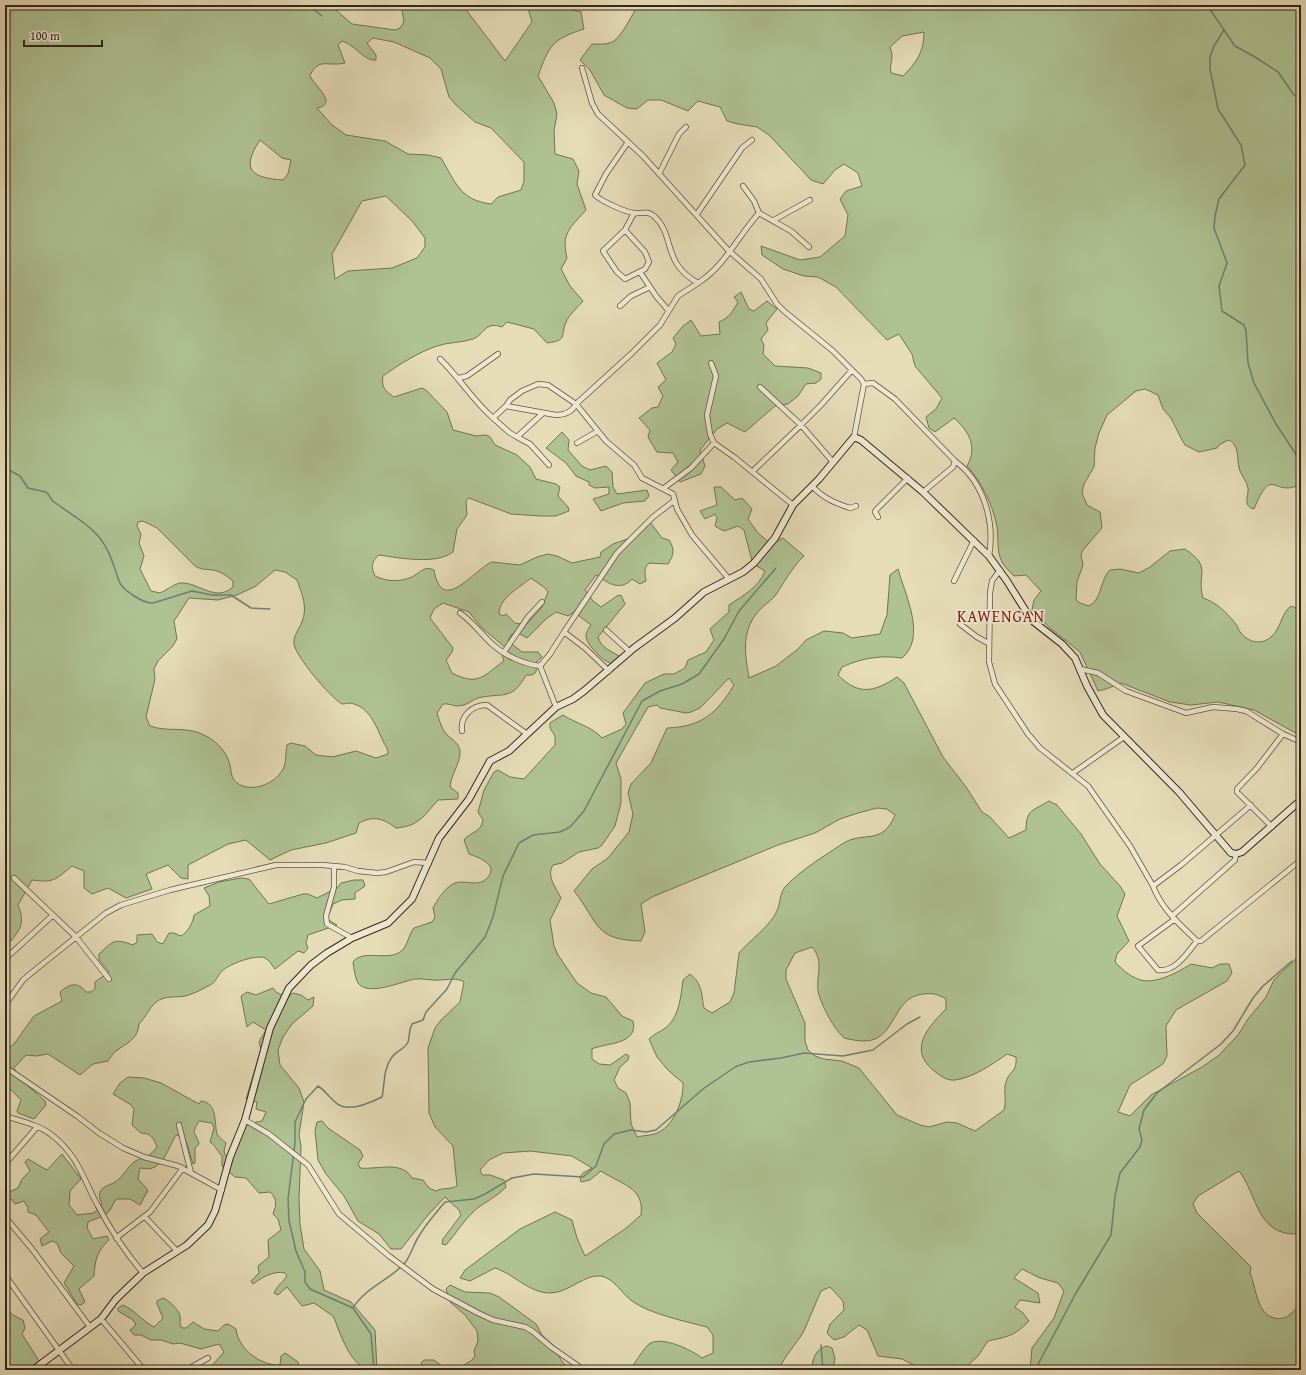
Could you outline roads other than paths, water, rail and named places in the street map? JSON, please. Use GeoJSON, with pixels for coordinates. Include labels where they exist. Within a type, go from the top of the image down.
{"type":"FeatureCollection","features":[{"type":"Feature","properties":{"kind":"main road"},"geometry":{"type":"LineString","coordinates":[[33,1370],[101,1319],[116,1299],[143,1273],[187,1245],[208,1225],[215,1211],[230,1157],[245,1120],[270,1028],[289,988],[311,965],[327,953],[352,938],[388,923],[402,912],[412,899],[439,838],[469,799],[486,766],[496,756],[509,751],[556,707],[573,699],[609,671],[630,652],[675,618],[704,592],[743,572],[765,551],[784,523],[793,505],[812,486],[854,437],[861,440],[908,478],[990,556],[1034,622],[1070,651],[1080,668],[1098,708],[1124,737],[1179,792],[1231,853],[1236,854],[1242,852],[1301,800]]}},
{"type":"Feature","properties":{"kind":"street"},"geometry":{"type":"LineString","coordinates":[[582,68],[594,108],[604,120],[659,174],[730,252],[761,279],[784,312],[815,336],[862,379],[864,384],[854,437]]}},
{"type":"Feature","properties":{"kind":"street"},"geometry":{"type":"LineString","coordinates":[[659,174],[679,134],[686,127]]}},
{"type":"Feature","properties":{"kind":"street"},"geometry":{"type":"LineString","coordinates":[[697,214],[742,148],[752,140]]}},
{"type":"Feature","properties":{"kind":"street"},"geometry":{"type":"LineString","coordinates":[[628,142],[606,174],[595,194],[604,201],[634,213],[646,212],[653,216],[661,225],[676,265],[682,272],[698,283]]}},
{"type":"Feature","properties":{"kind":"street"},"geometry":{"type":"LineString","coordinates":[[743,186],[754,201],[759,213],[774,220],[800,238],[809,247]]}},
{"type":"Feature","properties":{"kind":"street"},"geometry":{"type":"LineString","coordinates":[[774,220],[810,200]]}},
{"type":"Feature","properties":{"kind":"street"},"geometry":{"type":"LineString","coordinates":[[625,230],[645,252],[649,262],[648,266],[628,279],[623,278],[617,272],[603,252],[607,245],[625,230],[634,213]]}},
{"type":"Feature","properties":{"kind":"street"},"geometry":{"type":"LineString","coordinates":[[506,406],[543,413],[564,414],[571,410],[642,344],[663,321],[668,310],[678,296],[706,277],[730,252],[747,226],[759,213]]}},
{"type":"Feature","properties":{"kind":"street"},"geometry":{"type":"LineString","coordinates":[[640,272],[668,310]]}},
{"type":"Feature","properties":{"kind":"street"},"geometry":{"type":"LineString","coordinates":[[620,306],[631,296],[650,287]]}},
{"type":"Feature","properties":{"kind":"street"},"geometry":{"type":"LineString","coordinates":[[459,378],[467,376],[498,354]]}},
{"type":"Feature","properties":{"kind":"street"},"geometry":{"type":"LineString","coordinates":[[440,359],[459,378],[469,395],[510,433],[530,444],[549,465]]}},
{"type":"Feature","properties":{"kind":"street"},"geometry":{"type":"LineString","coordinates":[[711,363],[716,376],[707,415],[710,434],[714,443],[753,471],[793,505]]}},
{"type":"Feature","properties":{"kind":"street"},"geometry":{"type":"LineString","coordinates":[[753,471],[821,405],[852,370]]}},
{"type":"Feature","properties":{"kind":"street"},"geometry":{"type":"LineString","coordinates":[[864,384],[873,383],[889,393],[972,477],[978,486],[992,531],[990,556]]}},
{"type":"Feature","properties":{"kind":"street"},"geometry":{"type":"LineString","coordinates":[[493,418],[506,406],[510,400],[522,391],[541,384],[548,385],[576,404],[598,431],[634,465],[642,478],[664,488],[673,494],[677,509],[692,535],[729,580]]}},
{"type":"Feature","properties":{"kind":"street"},"geometry":{"type":"LineString","coordinates":[[760,387],[800,425],[833,462]]}},
{"type":"Feature","properties":{"kind":"street"},"geometry":{"type":"LineString","coordinates":[[517,437],[533,420],[543,413]]}},
{"type":"Feature","properties":{"kind":"street"},"geometry":{"type":"LineString","coordinates":[[578,443],[598,431]]}},
{"type":"Feature","properties":{"kind":"street"},"geometry":{"type":"LineString","coordinates":[[664,488],[691,468],[714,443]]}},
{"type":"Feature","properties":{"kind":"street"},"geometry":{"type":"LineString","coordinates":[[923,492],[953,467],[955,461]]}},
{"type":"Feature","properties":{"kind":"street"},"geometry":{"type":"LineString","coordinates":[[878,517],[875,512],[876,510],[908,478]]}},
{"type":"Feature","properties":{"kind":"street"},"geometry":{"type":"LineString","coordinates":[[812,486],[833,502],[850,508],[856,506]]}},
{"type":"Feature","properties":{"kind":"street"},"geometry":{"type":"LineString","coordinates":[[540,666],[550,654],[617,553],[653,517],[675,500]]}},
{"type":"Feature","properties":{"kind":"street"},"geometry":{"type":"LineString","coordinates":[[954,581],[974,540]]}},
{"type":"Feature","properties":{"kind":"street"},"geometry":{"type":"LineString","coordinates":[[1000,570],[991,584],[988,644],[990,672],[995,684],[1040,748],[1088,786],[1130,846],[1156,893],[1174,918],[1197,941]]}},
{"type":"Feature","properties":{"kind":"street"},"geometry":{"type":"LineString","coordinates":[[504,652],[528,618],[542,602]]}},
{"type":"Feature","properties":{"kind":"street"},"geometry":{"type":"LineString","coordinates":[[460,613],[469,619],[492,644],[504,652],[540,666],[556,707]]}},
{"type":"Feature","properties":{"kind":"street"},"geometry":{"type":"LineString","coordinates":[[960,624],[988,644]]}},
{"type":"Feature","properties":{"kind":"street"},"geometry":{"type":"LineString","coordinates":[[606,630],[630,652]]}},
{"type":"Feature","properties":{"kind":"street"},"geometry":{"type":"LineString","coordinates":[[564,632],[585,648],[609,671]]}},
{"type":"Feature","properties":{"kind":"street"},"geometry":{"type":"LineString","coordinates":[[1080,668],[1098,673],[1126,691],[1186,713],[1213,708],[1237,708],[1246,711],[1283,734],[1301,742]]}},
{"type":"Feature","properties":{"kind":"street"},"geometry":{"type":"LineString","coordinates":[[462,731],[461,723],[466,714],[481,705],[487,705],[527,734]]}},
{"type":"Feature","properties":{"kind":"street"},"geometry":{"type":"LineString","coordinates":[[1272,826],[1238,792],[1238,787],[1257,768],[1283,734]]}},
{"type":"Feature","properties":{"kind":"street"},"geometry":{"type":"LineString","coordinates":[[1073,773],[1124,737]]}},
{"type":"Feature","properties":{"kind":"street"},"geometry":{"type":"LineString","coordinates":[[1153,886],[1251,805]]}},
{"type":"Feature","properties":{"kind":"street"},"geometry":{"type":"LineString","coordinates":[[1236,854],[1235,860],[1174,918],[1138,946],[1158,970],[1167,970],[1179,961],[1197,941],[1209,936],[1301,860]]}},
{"type":"Feature","properties":{"kind":"street"},"geometry":{"type":"LineString","coordinates":[[5,1005],[22,980],[114,908],[170,890],[276,865],[310,864],[345,867],[358,871],[377,873],[386,872],[414,862],[429,863]]}},
{"type":"Feature","properties":{"kind":"street"},"geometry":{"type":"LineString","coordinates":[[334,867],[334,887],[326,916],[327,924],[352,938]]}},
{"type":"Feature","properties":{"kind":"street"},"geometry":{"type":"LineString","coordinates":[[14,878],[76,937],[109,979]]}},
{"type":"Feature","properties":{"kind":"street"},"geometry":{"type":"LineString","coordinates":[[5,959],[53,915]]}},
{"type":"Feature","properties":{"kind":"street"},"geometry":{"type":"LineString","coordinates":[[5,1067],[77,1116],[98,1133],[123,1148],[144,1157],[169,1162],[183,1168],[222,1190]]}},
{"type":"Feature","properties":{"kind":"street"},"geometry":{"type":"LineString","coordinates":[[5,1116],[37,1127],[60,1142],[80,1166],[97,1203],[116,1238],[143,1273]]}},
{"type":"Feature","properties":{"kind":"street"},"geometry":{"type":"LineString","coordinates":[[245,1120],[269,1134],[308,1165],[339,1214],[389,1256],[433,1288],[478,1313],[493,1320],[525,1327],[532,1331],[551,1347],[584,1370]]}},
{"type":"Feature","properties":{"kind":"street"},"geometry":{"type":"LineString","coordinates":[[179,1125],[192,1173]]}},
{"type":"Feature","properties":{"kind":"street"},"geometry":{"type":"LineString","coordinates":[[5,1164],[37,1127]]}},
{"type":"Feature","properties":{"kind":"street"},"geometry":{"type":"LineString","coordinates":[[116,1238],[145,1217],[183,1168]]}},
{"type":"Feature","properties":{"kind":"street"},"geometry":{"type":"LineString","coordinates":[[5,1217],[32,1249],[90,1327]]}},
{"type":"Feature","properties":{"kind":"street"},"geometry":{"type":"LineString","coordinates":[[145,1217],[177,1251]]}},
{"type":"Feature","properties":{"kind":"street"},"geometry":{"type":"LineString","coordinates":[[5,1275],[73,1370]]}},
{"type":"Feature","properties":{"kind":"street"},"geometry":{"type":"LineString","coordinates":[[101,1319],[144,1370]]}},
{"type":"Feature","properties":{"kind":"street"},"geometry":{"type":"LineString","coordinates":[[186,1370],[208,1358]]}},
{"type":"Feature","properties":{"kind":"waterway"},"geometry":{"type":"LineString","coordinates":[[308,5],[322,16]]}},
{"type":"Feature","properties":{"kind":"waterway"},"geometry":{"type":"LineString","coordinates":[[1207,5],[1235,46],[1278,72],[1294,95],[1301,100]]}},
{"type":"Feature","properties":{"kind":"waterway"},"geometry":{"type":"LineString","coordinates":[[1224,30],[1214,46],[1210,57],[1210,69],[1218,109],[1241,145],[1245,165],[1219,199],[1215,216],[1214,228],[1227,263],[1219,286],[1222,311],[1244,325],[1246,331],[1248,363],[1254,383],[1276,424],[1297,456],[1301,467]]}},
{"type":"Feature","properties":{"kind":"waterway"},"geometry":{"type":"LineString","coordinates":[[5,468],[20,476],[28,488],[46,492],[53,501],[83,522],[94,532],[106,548],[121,585],[139,599],[153,603],[192,591],[212,595],[231,595],[251,608],[270,609]]}},
{"type":"Feature","properties":{"kind":"waterway"},"geometry":{"type":"LineString","coordinates":[[374,1370],[371,1334],[353,1308],[310,1289],[305,1282],[305,1272],[296,1251],[289,1221],[288,1199],[295,1143],[295,1122],[306,1099],[318,1086],[336,1103],[344,1107],[361,1106],[382,1097],[387,1066],[394,1055],[407,1044],[412,1024],[423,1020],[426,1012],[447,989],[455,973],[485,937],[493,917],[503,876],[519,843],[533,835],[560,832],[570,827],[584,811],[642,701],[660,691],[682,684],[699,674],[724,639],[739,611],[776,568]]}},
{"type":"Feature","properties":{"kind":"waterway"},"geometry":{"type":"LineString","coordinates":[[1035,1370],[1076,1293],[1111,1235],[1115,1196],[1120,1173],[1140,1147],[1142,1140],[1139,1129],[1144,1110],[1157,1093],[1221,1044],[1233,1031],[1253,998],[1263,986],[1292,961]]}},
{"type":"Feature","properties":{"kind":"waterway"},"geometry":{"type":"LineString","coordinates":[[353,1308],[364,1295],[404,1264],[417,1239],[445,1202],[474,1199],[512,1178],[534,1174],[583,1177],[596,1166],[604,1144],[614,1134],[631,1130],[646,1132],[656,1130],[703,1089],[735,1067],[749,1062],[781,1058],[804,1053],[843,1056],[873,1050],[907,1024],[920,1017]]}},
{"type":"Feature","properties":{"kind":"waterway"},"geometry":{"type":"LineString","coordinates":[[821,1345],[823,1370]]}},
{"type":"Feature","properties":{"kind":"district","name":"KAWENGAN"},"geometry":{"type":"Point","coordinates":[1001,616]}}]}
